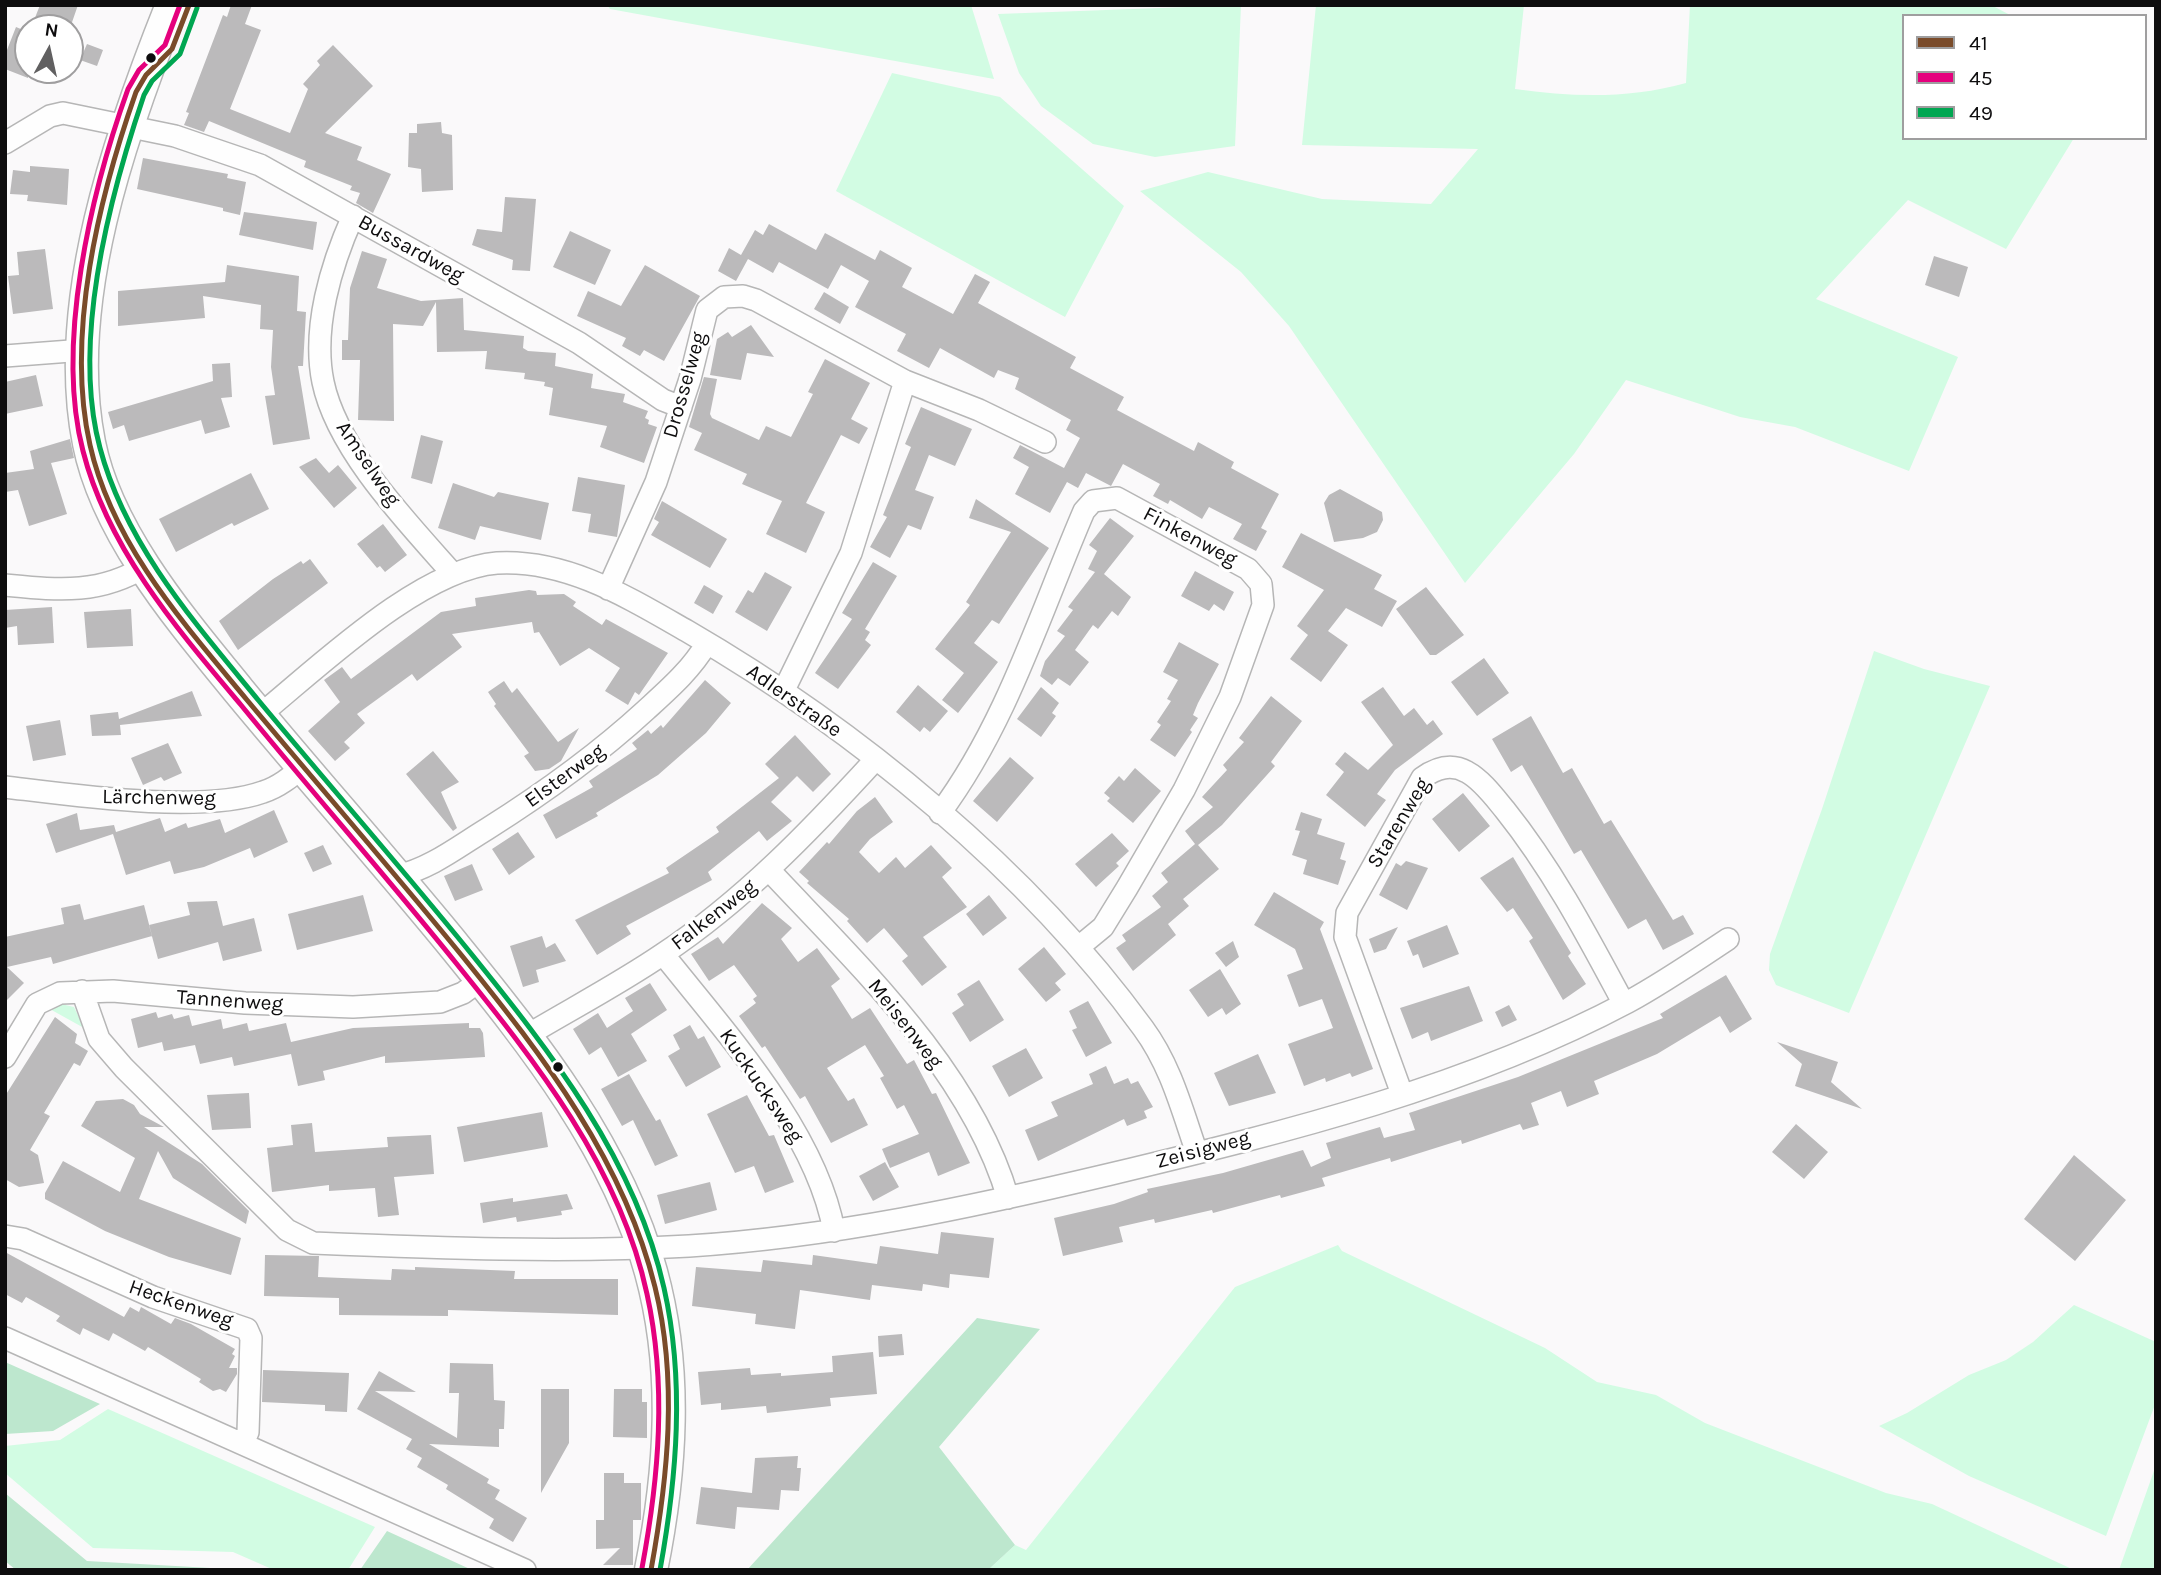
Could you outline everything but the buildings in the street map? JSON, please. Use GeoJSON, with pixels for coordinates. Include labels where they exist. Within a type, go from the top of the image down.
{"type":"FeatureCollection","features":[{"type":"Feature","properties":{"kind":"street"},"geometry":{"type":"LineString","coordinates":[[172,5],[127,125],[97,233],[89,279],[83,406],[89,445],[100,483],[118,523],[186,625],[397,876],[526,1036],[595,1144],[619,1188],[644,1247],[659,1307],[668,1380],[668,1467],[651,1570]]}},
{"type":"Feature","properties":{"kind":"street","name":"Bussardweg"},"geometry":{"type":"LineString","coordinates":[[5,143],[50,116],[63,113],[196,141],[237,155],[353,216],[579,343],[663,400],[681,407]]}},
{"type":"Feature","properties":{"kind":"street","name":"Amselweg"},"geometry":{"type":"LineString","coordinates":[[353,216],[342,240],[327,296],[322,328],[323,381],[330,407],[368,470],[453,574]]}},
{"type":"Feature","properties":{"kind":"street","name":"Drosselweg"},"geometry":{"type":"LineString","coordinates":[[608,589],[656,482],[681,407],[707,310],[724,297],[736,296],[756,300],[905,381],[979,410],[1045,442]]}},
{"type":"Feature","properties":{"kind":"street"},"geometry":{"type":"LineString","coordinates":[[5,356],[84,350]]}},
{"type":"Feature","properties":{"kind":"street"},"geometry":{"type":"LineString","coordinates":[[784,690],[850,552],[905,381]]}},
{"type":"Feature","properties":{"kind":"street","name":"Finkenweg"},"geometry":{"type":"LineString","coordinates":[[940,813],[953,795],[1009,691],[1045,611],[1080,519],[1093,501],[1117,498],[1248,569],[1261,584],[1264,605],[1230,697],[1184,790],[1128,888],[1103,927],[1080,946]]}},
{"type":"Feature","properties":{"kind":"street","name":"Adlerstraße"},"geometry":{"type":"LineString","coordinates":[[260,715],[372,624],[453,574],[495,564],[539,564],[559,569],[608,589],[707,643],[784,690],[940,813],[1019,884],[1080,946],[1145,1030],[1172,1078],[1197,1153]]}},
{"type":"Feature","properties":{"kind":"street"},"geometry":{"type":"LineString","coordinates":[[5,585],[94,587],[123,580],[146,566]]}},
{"type":"Feature","properties":{"kind":"street","name":"Elsterweg"},"geometry":{"type":"LineString","coordinates":[[397,876],[415,873],[551,789],[589,761],[677,682],[707,643]]}},
{"type":"Feature","properties":{"kind":"street","name":"Falkenweg"},"geometry":{"type":"LineString","coordinates":[[526,1036],[663,954],[770,871],[875,760]]}},
{"type":"Feature","properties":{"kind":"street","name":"Lärchenweg"},"geometry":{"type":"LineString","coordinates":[[5,787],[90,797],[224,799],[262,793],[304,766]]}},
{"type":"Feature","properties":{"kind":"street","name":"Starenweg"},"geometry":{"type":"LineString","coordinates":[[1402,1094],[1345,937],[1344,925],[1346,913],[1422,778],[1431,771],[1454,767],[1469,773],[1496,799],[1537,853],[1573,910],[1625,1004]]}},
{"type":"Feature","properties":{"kind":"street","name":"Meisenweg"},"geometry":{"type":"LineString","coordinates":[[770,871],[870,978],[949,1079],[992,1152],[1008,1198]]}},
{"type":"Feature","properties":{"kind":"street","name":"Zeisigweg"},"geometry":{"type":"LineString","coordinates":[[82,991],[99,1039],[124,1068],[287,1230],[299,1238],[313,1243],[458,1249],[644,1247],[834,1231],[1008,1198],[1197,1153],[1402,1094],[1509,1055],[1625,1004],[1728,939]]}},
{"type":"Feature","properties":{"kind":"street","name":"Kuckucksweg"},"geometry":{"type":"LineString","coordinates":[[663,954],[766,1086],[818,1178],[834,1231]]}},
{"type":"Feature","properties":{"kind":"street","name":"Tannenweg"},"geometry":{"type":"LineString","coordinates":[[5,1057],[37,1004],[53,995],[82,991],[353,1007],[440,1002],[463,993],[481,979]]}},
{"type":"Feature","properties":{"kind":"street","name":"Heckenweg"},"geometry":{"type":"LineString","coordinates":[[5,1236],[23,1239],[153,1297],[247,1328],[251,1338],[248,1432],[243,1444]]}},
{"type":"Feature","properties":{"kind":"street"},"geometry":{"type":"LineString","coordinates":[[5,1338],[525,1570]]}},
{"type":"Feature","properties":{"kind":"green space"},"geometry":{"type":"Polygon","coordinates":[[[607,5],[971,5],[994,79],[610,9],[607,5]]]}},
{"type":"Feature","properties":{"kind":"green space"},"geometry":{"type":"Polygon","coordinates":[[[1241,5],[1235,146],[1155,157],[1093,144],[1041,106],[1019,73],[998,14],[1241,5]]]}},
{"type":"Feature","properties":{"kind":"green space"},"geometry":{"type":"Polygon","coordinates":[[[1316,5],[1524,5],[1515,89],[1601,95],[1643,92],[1686,83],[1690,5],[1991,5],[2008,14],[1902,14],[1902,140],[2073,140],[2006,249],[1908,200],[1816,299],[1958,357],[1909,471],[1795,427],[1740,417],[1626,380],[1574,454],[1465,583],[1289,326],[1241,272],[1140,191],[1208,172],[1322,199],[1431,204],[1478,149],[1302,145],[1316,5]]]}},
{"type":"Feature","properties":{"kind":"green space"},"geometry":{"type":"Polygon","coordinates":[[[892,73],[1000,97],[1124,206],[1065,317],[836,191],[892,73]]]}},
{"type":"Feature","properties":{"kind":"green space"},"geometry":{"type":"Polygon","coordinates":[[[1874,651],[1924,669],[1990,686],[1849,1013],[1776,985],[1769,970],[1770,954],[1822,809],[1874,651]]]}},
{"type":"Feature","properties":{"kind":"green space"},"geometry":{"type":"Polygon","coordinates":[[[61,1004],[74,1007],[84,1028],[48,1008],[61,1004]]]}},
{"type":"Feature","properties":{"kind":"green space"},"geometry":{"type":"Polygon","coordinates":[[[1338,1245],[1342,1251],[1545,1348],[1597,1382],[1656,1395],[1705,1423],[1886,1493],[1932,1504],[2074,1570],[988,1570],[1015,1545],[1026,1550],[1235,1287],[1338,1245]]]}},
{"type":"Feature","properties":{"kind":"green space"},"geometry":{"type":"Polygon","coordinates":[[[2074,1305],[2156,1342],[2156,1402],[2106,1536],[1969,1476],[1879,1426],[1907,1413],[1969,1375],[2006,1360],[2033,1342],[2074,1305]]]}},
{"type":"Feature","properties":{"kind":"green space"},"geometry":{"type":"Polygon","coordinates":[[[977,1318],[1040,1329],[939,1447],[1015,1545],[988,1570],[747,1570],[977,1318]]]}},
{"type":"Feature","properties":{"kind":"green space"},"geometry":{"type":"Polygon","coordinates":[[[5,1362],[100,1404],[53,1431],[5,1434],[5,1362]]]}},
{"type":"Feature","properties":{"kind":"green space"},"geometry":{"type":"Polygon","coordinates":[[[108,1409],[375,1527],[348,1570],[274,1570],[233,1552],[93,1548],[5,1473],[5,1446],[60,1440],[108,1409]]]}},
{"type":"Feature","properties":{"kind":"green space"},"geometry":{"type":"Polygon","coordinates":[[[2156,1465],[2156,1570],[2119,1570],[2156,1465]]]}},
{"type":"Feature","properties":{"kind":"green space"},"geometry":{"type":"Polygon","coordinates":[[[5,1493],[87,1561],[246,1570],[16,1570],[5,1561],[5,1493]]]}},
{"type":"Feature","properties":{"kind":"green space"},"geometry":{"type":"Polygon","coordinates":[[[387,1531],[472,1570],[360,1570],[387,1531]]]}},
{"type":"Feature","properties":{"kind":"transit line","name":"45"},"geometry":{"type":"LineString","coordinates":[[180,5],[165,45],[139,70],[128,89],[101,174],[90,221],[75,317],[73,364],[75,409],[83,451],[94,487],[109,521],[127,554],[169,617],[486,1000],[544,1077],[596,1159],[617,1202],[634,1247],[647,1294],[657,1362],[659,1397],[656,1465],[642,1568]]}},
{"type":"Feature","properties":{"kind":"transit line","name":"41"},"geometry":{"type":"LineString","coordinates":[[189,5],[172,49],[146,75],[136,92],[122,133],[99,221],[90,267],[81,358],[83,403],[90,445],[115,516],[154,582],[223,672],[493,994],[551,1072],[602,1153],[641,1241],[662,1322],[668,1428],[662,1500],[651,1570]]}},
{"type":"Feature","properties":{"kind":"transit line","name":"49"},"geometry":{"type":"LineString","coordinates":[[197,8],[180,54],[152,81],[144,95],[107,224],[92,316],[90,362],[92,406],[100,448],[127,518],[145,551],[188,613],[530,1028],[586,1109],[633,1195],[651,1241],[664,1288],[675,1358],[674,1464],[660,1570]]}}]}
